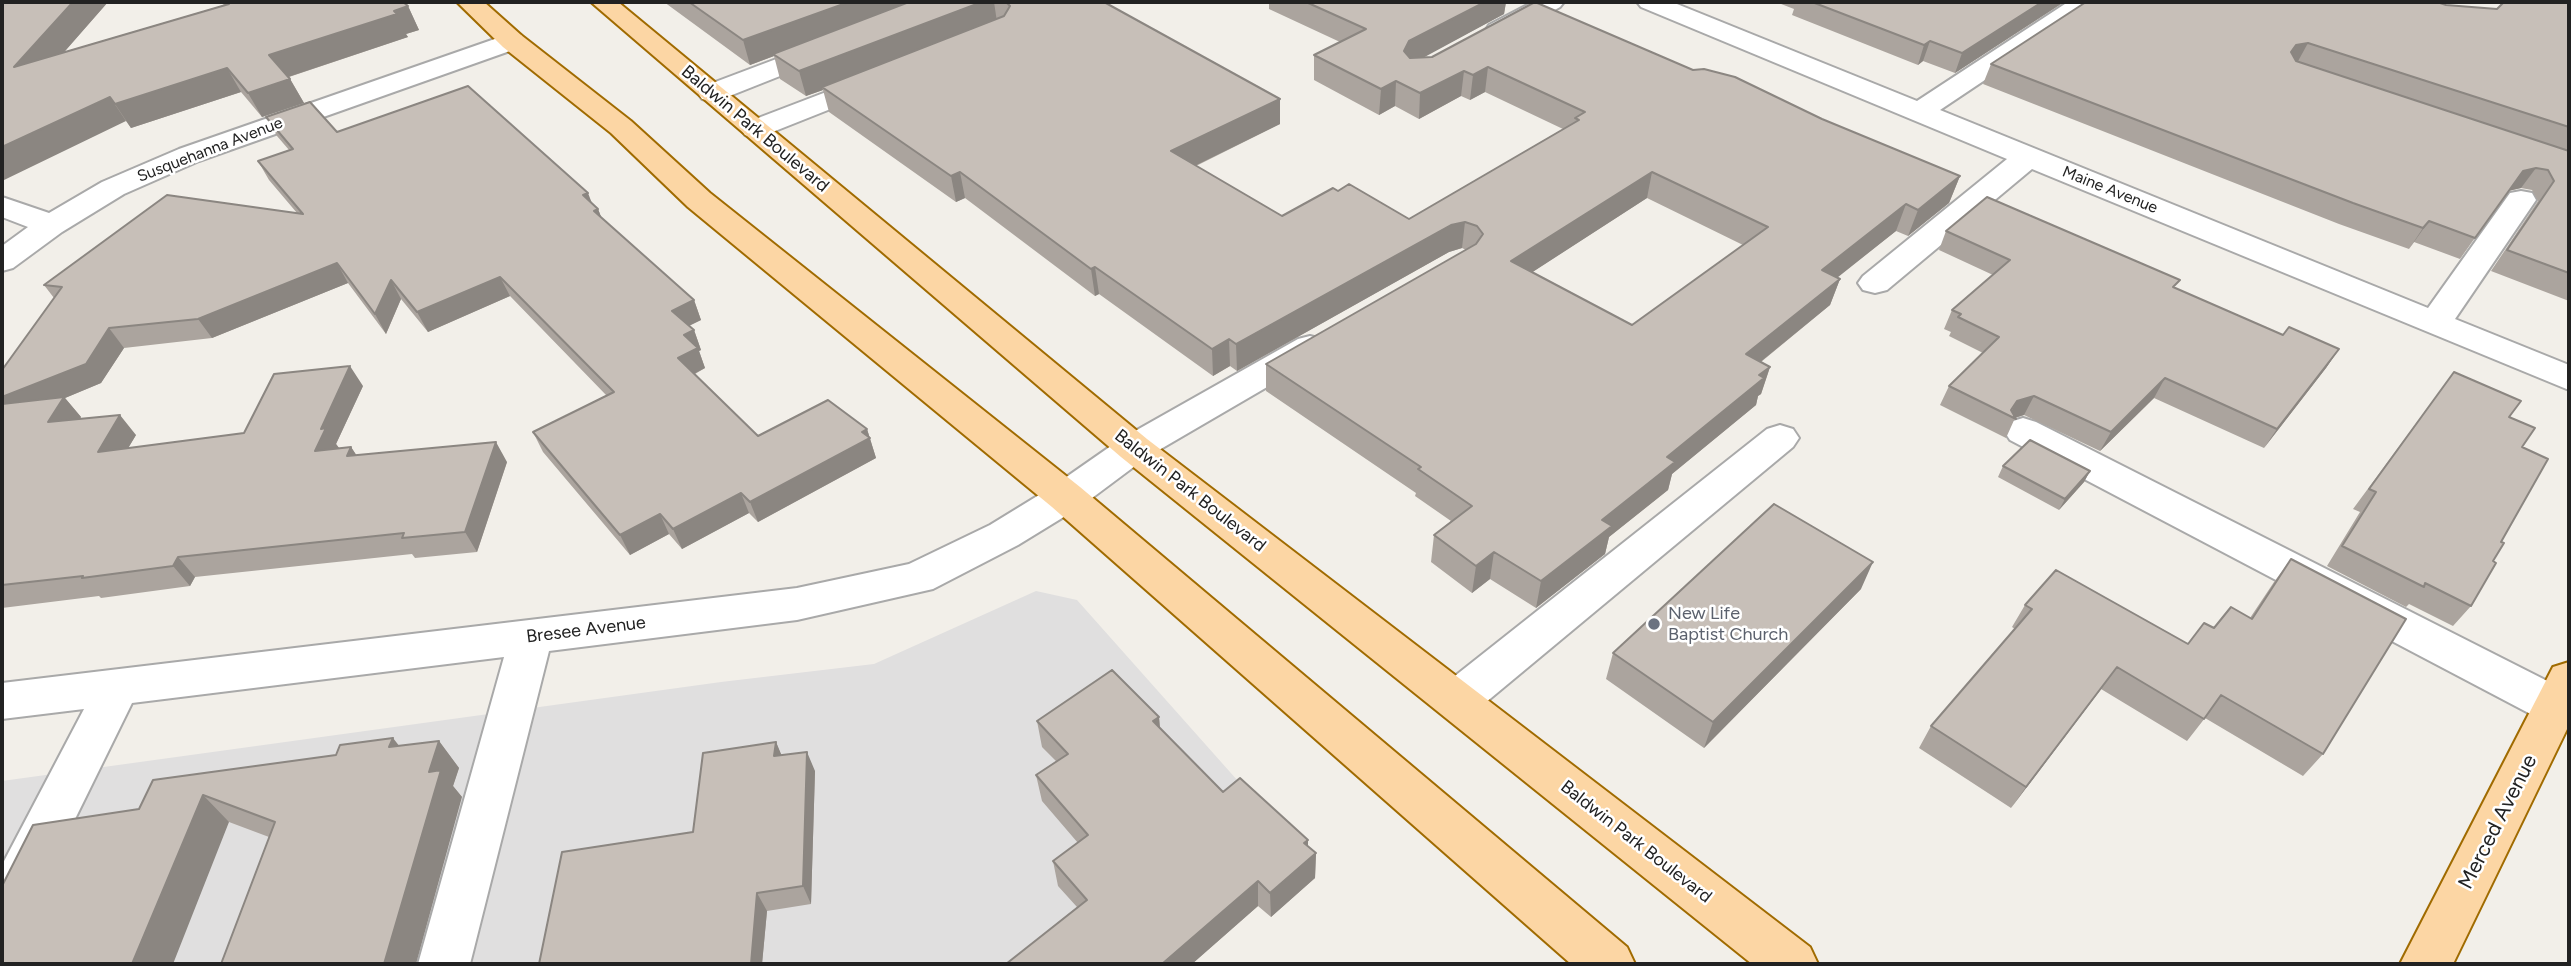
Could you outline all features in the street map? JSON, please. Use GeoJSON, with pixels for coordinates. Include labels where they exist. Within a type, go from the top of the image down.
{"type":"FeatureCollection","features":[{"type":"Feature","properties":{"kind":"main road"},"geometry":{"type":"LineString","coordinates":[[470,2],[512,41],[621,127],[699,200],[1066,497],[1609,964]]}},
{"type":"Feature","properties":{"kind":"main road","name":"Baldwin Park Boulevard"},"geometry":{"type":"LineString","coordinates":[[603,2],[1134,448],[1792,964]]}},
{"type":"Feature","properties":{"kind":"main road","name":"Merced Avenue"},"geometry":{"type":"LineString","coordinates":[[2426,964],[2563,693]]}},
{"type":"Feature","properties":{"kind":"street"},"geometry":{"type":"LineString","coordinates":[[1479,41],[1551,2]]}},
{"type":"Feature","properties":{"kind":"street","name":"Maine Avenue"},"geometry":{"type":"LineString","coordinates":[[1650,2],[2569,378]]}},
{"type":"Feature","properties":{"kind":"street"},"geometry":{"type":"LineString","coordinates":[[1919,112],[2085,2]]}},
{"type":"Feature","properties":{"kind":"street"},"geometry":{"type":"LineString","coordinates":[[712,93],[853,38]]}},
{"type":"Feature","properties":{"kind":"street","name":"Susquehanna Avenue"},"geometry":{"type":"LineString","coordinates":[[2,261],[51,225],[113,188],[190,155],[512,41]]}},
{"type":"Feature","properties":{"kind":"street"},"geometry":{"type":"LineString","coordinates":[[755,129],[895,73]]}},
{"type":"Feature","properties":{"kind":"street"},"geometry":{"type":"LineString","coordinates":[[1875,284],[2028,157]]}},
{"type":"Feature","properties":{"kind":"street"},"geometry":{"type":"LineString","coordinates":[[2435,323],[2521,200]]}},
{"type":"Feature","properties":{"kind":"street"},"geometry":{"type":"LineString","coordinates":[[2,206],[51,225]]}},
{"type":"Feature","properties":{"kind":"street","name":"Bresee Avenue"},"geometry":{"type":"LineString","coordinates":[[2,701],[797,604],[918,578],[1004,535],[1066,497],[1134,448],[1340,330]]}},
{"type":"Feature","properties":{"kind":"street"},"geometry":{"type":"LineString","coordinates":[[2023,431],[2563,693]]}},
{"type":"Feature","properties":{"kind":"street"},"geometry":{"type":"LineString","coordinates":[[1457,700],[1780,438]]}},
{"type":"Feature","properties":{"kind":"street"},"geometry":{"type":"LineString","coordinates":[[444,964],[531,636]]}},
{"type":"Feature","properties":{"kind":"street"},"geometry":{"type":"LineString","coordinates":[[2,915],[118,687]]}},
{"type":"Feature","properties":{"kind":"shaded area"},"geometry":{"type":"Polygon","coordinates":[[[1036,591],[1077,600],[1246,790],[1031,964],[2,964],[2,781],[721,682],[874,664],[1036,591]]]}},
{"type":"Feature","properties":{"kind":"building"},"geometry":{"type":"Polygon","coordinates":[[[2,2],[73,2],[14,67],[229,4],[227,2],[403,2],[408,6],[394,11],[397,14],[269,55],[290,79],[248,93],[227,68],[115,104],[110,97],[2,147],[2,2]]]}},
{"type":"Feature","properties":{"kind":"building"},"geometry":{"type":"Polygon","coordinates":[[[689,2],[849,2],[743,40],[689,2]]]}},
{"type":"Feature","properties":{"kind":"building"},"geometry":{"type":"Polygon","coordinates":[[[909,2],[982,2],[799,71],[773,54],[909,2]]]}},
{"type":"Feature","properties":{"kind":"building"},"geometry":{"type":"Polygon","coordinates":[[[1006,2],[1104,2],[1280,99],[1171,151],[1282,216],[1333,188],[1338,191],[1349,184],[1409,219],[1579,120],[1575,118],[1585,112],[1488,67],[1473,75],[1464,71],[1420,93],[1396,81],[1381,89],[1314,55],[1366,29],[1306,2],[1485,2],[1409,41],[1404,51],[1410,58],[1432,57],[1535,2],[1693,70],[1704,69],[1735,77],[1822,119],[1960,176],[1918,210],[1906,204],[1822,270],[1840,279],[1746,354],[1770,367],[1759,375],[1764,378],[1667,457],[1675,462],[1602,520],[1612,526],[1541,581],[1494,552],[1476,566],[1434,535],[1472,506],[1418,469],[1421,467],[1266,364],[1476,244],[1483,234],[1477,226],[1465,222],[1451,225],[1236,344],[1229,339],[1212,349],[1095,267],[1091,269],[960,172],[951,176],[822,87],[1004,16],[1010,6],[1006,2]],[[1652,172],[1511,261],[1632,325],[1768,227],[1652,172]]]}},
{"type":"Feature","properties":{"kind":"building"},"geometry":{"type":"Polygon","coordinates":[[[1812,2],[2042,2],[1962,53],[1930,41],[1924,45],[1812,2]]]}},
{"type":"Feature","properties":{"kind":"building"},"geometry":{"type":"Polygon","coordinates":[[[2086,2],[2437,2],[2497,9],[2504,2],[2569,2],[2569,127],[2308,43],[2296,45],[2291,52],[2296,61],[2569,151],[2569,273],[2507,250],[2554,181],[2548,170],[2536,168],[2523,171],[2475,238],[2429,221],[2423,228],[2353,203],[1991,64],[2086,2]]]}},
{"type":"Feature","properties":{"kind":"building"},"geometry":{"type":"Polygon","coordinates":[[[468,86],[588,193],[583,195],[598,209],[594,211],[694,300],[672,311],[694,330],[684,335],[698,348],[678,358],[758,436],[828,400],[867,429],[862,432],[870,438],[750,502],[741,493],[673,529],[660,514],[620,535],[533,432],[614,392],[500,277],[417,312],[391,280],[375,314],[337,263],[198,319],[109,328],[86,364],[2,397],[2,370],[62,287],[44,285],[167,195],[303,214],[258,161],[293,149],[266,117],[310,102],[337,132],[468,86]]]}},
{"type":"Feature","properties":{"kind":"building"},"geometry":{"type":"Polygon","coordinates":[[[1987,197],[2180,280],[2173,287],[2283,335],[2289,327],[2339,349],[2277,429],[2165,378],[2111,432],[2034,396],[2017,401],[2011,410],[2016,419],[1949,386],[1999,337],[1958,317],[1961,314],[1952,310],[2010,260],[1946,231],[1987,197]]]}},
{"type":"Feature","properties":{"kind":"building"},"geometry":{"type":"Polygon","coordinates":[[[350,366],[321,429],[326,428],[315,451],[351,447],[347,456],[496,442],[465,532],[402,538],[404,533],[178,557],[173,566],[2,585],[2,404],[64,397],[48,422],[120,415],[98,452],[244,433],[274,374],[350,366]]]}},
{"type":"Feature","properties":{"kind":"building"},"geometry":{"type":"Polygon","coordinates":[[[2454,372],[2521,401],[2509,417],[2535,428],[2522,447],[2548,459],[2501,542],[2504,543],[2493,561],[2496,563],[2471,606],[2425,583],[2424,587],[2342,546],[2376,492],[2369,489],[2454,372]]]}},
{"type":"Feature","properties":{"kind":"building"},"geometry":{"type":"Polygon","coordinates":[[[2030,440],[2090,471],[2065,499],[2003,466],[2030,440]]]}},
{"type":"Feature","properties":{"kind":"building"},"geometry":{"type":"Polygon","coordinates":[[[1774,504],[1873,562],[1713,722],[1613,653],[1774,504]]]}},
{"type":"Feature","properties":{"kind":"building"},"geometry":{"type":"Polygon","coordinates":[[[2291,559],[2406,619],[2323,754],[2221,695],[2204,719],[2117,667],[2026,787],[1931,726],[2032,609],[2025,605],[2056,570],[2188,644],[2204,623],[2214,628],[2231,607],[2252,619],[2291,559]]]}},
{"type":"Feature","properties":{"kind":"building"},"geometry":{"type":"Polygon","coordinates":[[[1112,670],[1159,717],[1153,721],[1223,792],[1240,778],[1308,840],[1304,843],[1316,853],[1270,893],[1258,881],[1162,964],[1006,964],[1087,900],[1053,861],[1088,835],[1036,775],[1068,754],[1037,721],[1112,670]]]}},
{"type":"Feature","properties":{"kind":"building"},"geometry":{"type":"Polygon","coordinates":[[[393,738],[389,747],[439,741],[429,772],[441,770],[384,964],[221,964],[275,822],[203,795],[132,964],[2,964],[2,886],[33,825],[139,809],[153,780],[336,755],[340,745],[393,738]]]}},
{"type":"Feature","properties":{"kind":"building"},"geometry":{"type":"Polygon","coordinates":[[[776,742],[774,756],[807,752],[803,886],[757,893],[751,964],[539,964],[562,852],[693,832],[703,753],[776,742]]]}},
{"type":"Feature","properties":{"kind":"place","name":"New Life Baptist Church"},"geometry":{"type":"Point","coordinates":[1654,624]}}]}
